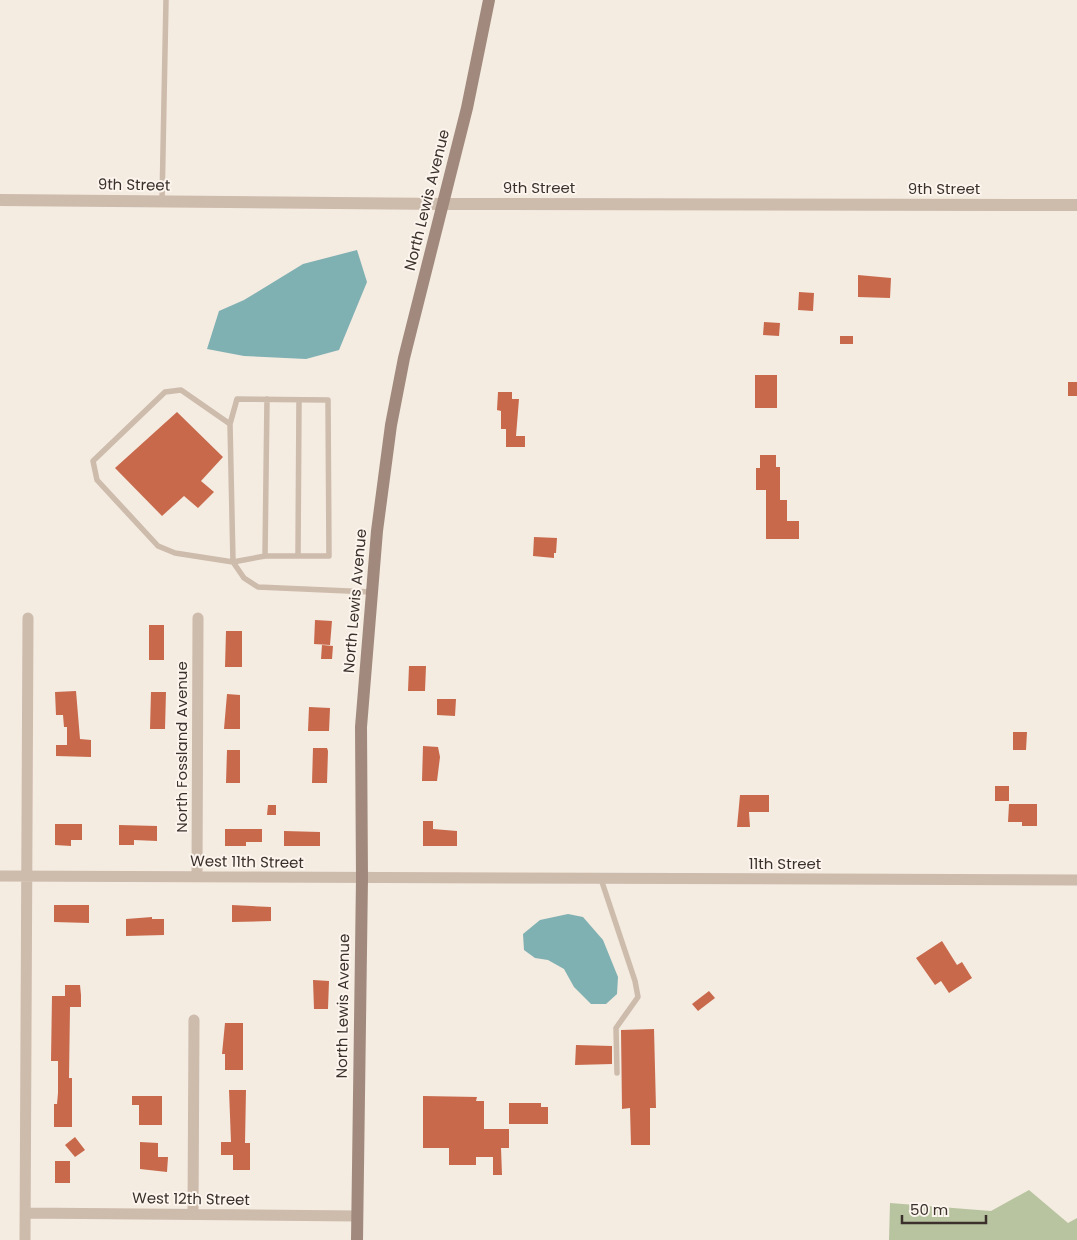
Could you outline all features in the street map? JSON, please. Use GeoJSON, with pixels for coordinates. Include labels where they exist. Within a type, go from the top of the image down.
{"type":"FeatureCollection","features":[{"type":"Feature","properties":{"kind":"main road","name":"North Lewis Avenue"},"geometry":{"type":"LineString","coordinates":[[357,1240],[362,878],[361,727],[377,531],[391,425],[404,358],[467,108],[489,0]]}},
{"type":"Feature","properties":{"kind":"street","name":"9th Street"},"geometry":{"type":"LineString","coordinates":[[0,200],[442,204],[1077,205]]}},
{"type":"Feature","properties":{"kind":"street"},"geometry":{"type":"LineString","coordinates":[[25,1240],[28,618]]}},
{"type":"Feature","properties":{"kind":"street","name":"North Fossland Avenue"},"geometry":{"type":"LineString","coordinates":[[197,876],[198,618]]}},
{"type":"Feature","properties":{"kind":"street","name":"West 11th Street"},"geometry":{"type":"LineString","coordinates":[[0,876],[493,879]]}},
{"type":"Feature","properties":{"kind":"street","name":"11th Street"},"geometry":{"type":"LineString","coordinates":[[493,879],[1077,880]]}},
{"type":"Feature","properties":{"kind":"street"},"geometry":{"type":"LineString","coordinates":[[193,1214],[194,1020]]}},
{"type":"Feature","properties":{"kind":"street","name":"West 12th Street"},"geometry":{"type":"LineString","coordinates":[[26,1213],[357,1216]]}},
{"type":"Feature","properties":{"kind":"lane"},"geometry":{"type":"LineString","coordinates":[[162,202],[166,0]]}},
{"type":"Feature","properties":{"kind":"lane"},"geometry":{"type":"LineString","coordinates":[[230,424],[180,390],[165,392],[93,461],[97,480],[158,546],[175,553],[233,562],[265,556],[329,556],[328,400],[237,399],[230,424],[233,562],[244,578],[258,587],[371,592]]}},
{"type":"Feature","properties":{"kind":"lane"},"geometry":{"type":"LineString","coordinates":[[265,556],[267,399]]}},
{"type":"Feature","properties":{"kind":"lane"},"geometry":{"type":"LineString","coordinates":[[298,556],[299,400]]}},
{"type":"Feature","properties":{"kind":"lane"},"geometry":{"type":"LineString","coordinates":[[601,879],[635,981],[638,997],[616,1028],[617,1073]]}},
{"type":"Feature","properties":{"kind":"green space"},"geometry":{"type":"Polygon","coordinates":[[[1029,1190],[1068,1223],[1077,1218],[1077,1240],[889,1240],[890,1203],[991,1211],[1029,1190]]]}},
{"type":"Feature","properties":{"kind":"water"},"geometry":{"type":"Polygon","coordinates":[[[357,250],[367,282],[339,350],[306,359],[244,356],[207,349],[219,311],[244,300],[303,264],[357,250]]]}},
{"type":"Feature","properties":{"kind":"water"},"geometry":{"type":"Polygon","coordinates":[[[568,914],[583,917],[603,940],[618,977],[617,994],[606,1004],[591,1004],[574,987],[564,969],[548,960],[535,958],[524,950],[523,934],[540,920],[568,914]]]}},
{"type":"Feature","properties":{"kind":"building"},"geometry":{"type":"Polygon","coordinates":[[[858,275],[891,278],[890,298],[858,297],[858,275]]]}},
{"type":"Feature","properties":{"kind":"building"},"geometry":{"type":"Polygon","coordinates":[[[799,292],[814,293],[813,311],[798,310],[799,292]]]}},
{"type":"Feature","properties":{"kind":"building"},"geometry":{"type":"Polygon","coordinates":[[[764,322],[780,323],[779,336],[763,335],[764,322]]]}},
{"type":"Feature","properties":{"kind":"building"},"geometry":{"type":"Polygon","coordinates":[[[840,336],[853,336],[853,344],[840,344],[840,336]]]}},
{"type":"Feature","properties":{"kind":"building"},"geometry":{"type":"Polygon","coordinates":[[[755,375],[777,375],[777,408],[755,408],[755,375]]]}},
{"type":"Feature","properties":{"kind":"building"},"geometry":{"type":"Polygon","coordinates":[[[1068,382],[1077,382],[1077,396],[1068,396],[1068,382]]]}},
{"type":"Feature","properties":{"kind":"building"},"geometry":{"type":"Polygon","coordinates":[[[498,392],[512,392],[512,399],[519,399],[516,436],[525,436],[525,447],[506,447],[506,429],[501,429],[501,411],[497,410],[498,392]]]}},
{"type":"Feature","properties":{"kind":"building"},"geometry":{"type":"Polygon","coordinates":[[[177,412],[223,457],[201,481],[214,492],[198,508],[184,496],[162,516],[115,468],[177,412]]]}},
{"type":"Feature","properties":{"kind":"building"},"geometry":{"type":"Polygon","coordinates":[[[760,455],[776,455],[776,467],[780,467],[780,500],[787,500],[787,521],[799,521],[799,539],[766,539],[766,490],[756,490],[756,468],[760,468],[760,455]]]}},
{"type":"Feature","properties":{"kind":"building"},"geometry":{"type":"Polygon","coordinates":[[[534,537],[557,538],[554,558],[533,556],[534,537]]]}},
{"type":"Feature","properties":{"kind":"building"},"geometry":{"type":"Polygon","coordinates":[[[315,620],[332,621],[330,645],[314,644],[315,620]]]}},
{"type":"Feature","properties":{"kind":"building"},"geometry":{"type":"Polygon","coordinates":[[[149,625],[164,625],[164,660],[149,660],[149,625]]]}},
{"type":"Feature","properties":{"kind":"building"},"geometry":{"type":"Polygon","coordinates":[[[226,631],[242,631],[242,667],[225,667],[226,631]]]}},
{"type":"Feature","properties":{"kind":"building"},"geometry":{"type":"Polygon","coordinates":[[[322,645],[333,646],[332,659],[321,659],[322,645]]]}},
{"type":"Feature","properties":{"kind":"building"},"geometry":{"type":"Polygon","coordinates":[[[409,666],[426,666],[425,691],[408,691],[409,666]]]}},
{"type":"Feature","properties":{"kind":"building"},"geometry":{"type":"Polygon","coordinates":[[[76,691],[80,739],[91,740],[91,757],[56,756],[56,745],[67,745],[67,727],[64,727],[63,715],[56,715],[55,692],[76,691]]]}},
{"type":"Feature","properties":{"kind":"building"},"geometry":{"type":"Polygon","coordinates":[[[151,692],[166,692],[165,729],[150,729],[151,692]]]}},
{"type":"Feature","properties":{"kind":"building"},"geometry":{"type":"Polygon","coordinates":[[[227,694],[240,695],[240,729],[224,729],[227,694]]]}},
{"type":"Feature","properties":{"kind":"building"},"geometry":{"type":"Polygon","coordinates":[[[437,699],[456,699],[455,716],[437,715],[437,699]]]}},
{"type":"Feature","properties":{"kind":"building"},"geometry":{"type":"Polygon","coordinates":[[[309,707],[330,708],[329,731],[308,731],[309,707]]]}},
{"type":"Feature","properties":{"kind":"building"},"geometry":{"type":"Polygon","coordinates":[[[1013,732],[1027,732],[1026,750],[1013,750],[1013,732]]]}},
{"type":"Feature","properties":{"kind":"building"},"geometry":{"type":"Polygon","coordinates":[[[423,746],[438,747],[440,757],[437,781],[422,781],[423,746]]]}},
{"type":"Feature","properties":{"kind":"building"},"geometry":{"type":"Polygon","coordinates":[[[313,748],[327,748],[327,783],[312,783],[313,748]]]}},
{"type":"Feature","properties":{"kind":"building"},"geometry":{"type":"Polygon","coordinates":[[[227,750],[240,750],[240,783],[226,783],[227,750]]]}},
{"type":"Feature","properties":{"kind":"building"},"geometry":{"type":"Polygon","coordinates":[[[995,786],[1009,786],[1009,801],[995,801],[995,786]]]}},
{"type":"Feature","properties":{"kind":"building"},"geometry":{"type":"Polygon","coordinates":[[[740,795],[769,795],[769,812],[749,812],[750,827],[737,827],[740,795]]]}},
{"type":"Feature","properties":{"kind":"building"},"geometry":{"type":"Polygon","coordinates":[[[1009,804],[1037,804],[1037,826],[1022,826],[1022,822],[1008,822],[1009,804]]]}},
{"type":"Feature","properties":{"kind":"building"},"geometry":{"type":"Polygon","coordinates":[[[268,805],[276,805],[276,815],[267,815],[268,805]]]}},
{"type":"Feature","properties":{"kind":"building"},"geometry":{"type":"Polygon","coordinates":[[[423,821],[433,821],[433,829],[457,831],[457,846],[423,846],[423,821]]]}},
{"type":"Feature","properties":{"kind":"building"},"geometry":{"type":"Polygon","coordinates":[[[55,824],[82,824],[82,840],[71,840],[71,846],[55,845],[55,824]]]}},
{"type":"Feature","properties":{"kind":"building"},"geometry":{"type":"Polygon","coordinates":[[[119,825],[157,826],[157,841],[134,840],[134,845],[119,845],[119,825]]]}},
{"type":"Feature","properties":{"kind":"building"},"geometry":{"type":"Polygon","coordinates":[[[225,829],[262,829],[262,842],[246,842],[246,846],[225,846],[225,829]]]}},
{"type":"Feature","properties":{"kind":"building"},"geometry":{"type":"Polygon","coordinates":[[[284,831],[320,832],[320,846],[284,846],[284,831]]]}},
{"type":"Feature","properties":{"kind":"building"},"geometry":{"type":"Polygon","coordinates":[[[54,905],[89,905],[89,923],[54,922],[54,905]]]}},
{"type":"Feature","properties":{"kind":"building"},"geometry":{"type":"Polygon","coordinates":[[[232,905],[271,907],[271,921],[232,922],[232,905]]]}},
{"type":"Feature","properties":{"kind":"building"},"geometry":{"type":"Polygon","coordinates":[[[152,917],[152,919],[164,919],[164,935],[126,936],[126,919],[152,917]]]}},
{"type":"Feature","properties":{"kind":"building"},"geometry":{"type":"Polygon","coordinates":[[[942,941],[957,965],[962,962],[972,978],[949,993],[941,981],[935,985],[916,958],[942,941]]]}},
{"type":"Feature","properties":{"kind":"building"},"geometry":{"type":"Polygon","coordinates":[[[313,980],[329,981],[328,1009],[314,1009],[313,980]]]}},
{"type":"Feature","properties":{"kind":"building"},"geometry":{"type":"Polygon","coordinates":[[[65,985],[80,985],[81,995],[81,1007],[70,1007],[69,1078],[72,1078],[72,1127],[54,1127],[54,1104],[57,1104],[58,1093],[58,1061],[51,1061],[52,996],[65,996],[65,985]]]}},
{"type":"Feature","properties":{"kind":"building"},"geometry":{"type":"Polygon","coordinates":[[[709,991],[715,998],[698,1011],[692,1004],[709,991]]]}},
{"type":"Feature","properties":{"kind":"building"},"geometry":{"type":"Polygon","coordinates":[[[225,1023],[243,1023],[243,1070],[225,1070],[225,1054],[222,1054],[225,1023]]]}},
{"type":"Feature","properties":{"kind":"building"},"geometry":{"type":"Polygon","coordinates":[[[654,1029],[656,1108],[650,1108],[650,1145],[631,1145],[630,1108],[622,1109],[621,1030],[654,1029]]]}},
{"type":"Feature","properties":{"kind":"building"},"geometry":{"type":"Polygon","coordinates":[[[576,1045],[612,1046],[612,1064],[575,1065],[576,1045]]]}},
{"type":"Feature","properties":{"kind":"building"},"geometry":{"type":"Polygon","coordinates":[[[229,1090],[246,1090],[245,1143],[250,1143],[250,1170],[233,1170],[233,1155],[221,1155],[221,1142],[231,1142],[229,1090]]]}},
{"type":"Feature","properties":{"kind":"building"},"geometry":{"type":"Polygon","coordinates":[[[132,1096],[162,1096],[162,1125],[139,1125],[139,1105],[132,1105],[132,1096]]]}},
{"type":"Feature","properties":{"kind":"building"},"geometry":{"type":"Polygon","coordinates":[[[423,1096],[477,1097],[476,1101],[484,1101],[484,1129],[509,1129],[509,1148],[501,1148],[502,1175],[493,1175],[493,1157],[476,1157],[476,1165],[449,1165],[449,1148],[423,1148],[423,1096]]]}},
{"type":"Feature","properties":{"kind":"building"},"geometry":{"type":"Polygon","coordinates":[[[509,1103],[541,1103],[541,1107],[548,1107],[548,1124],[509,1124],[509,1103]]]}},
{"type":"Feature","properties":{"kind":"building"},"geometry":{"type":"Polygon","coordinates":[[[75,1137],[85,1150],[75,1157],[65,1145],[75,1137]]]}},
{"type":"Feature","properties":{"kind":"building"},"geometry":{"type":"Polygon","coordinates":[[[140,1142],[158,1143],[158,1157],[168,1157],[167,1172],[140,1169],[140,1142]]]}},
{"type":"Feature","properties":{"kind":"building"},"geometry":{"type":"Polygon","coordinates":[[[55,1161],[70,1161],[70,1183],[55,1183],[55,1161]]]}}]}
